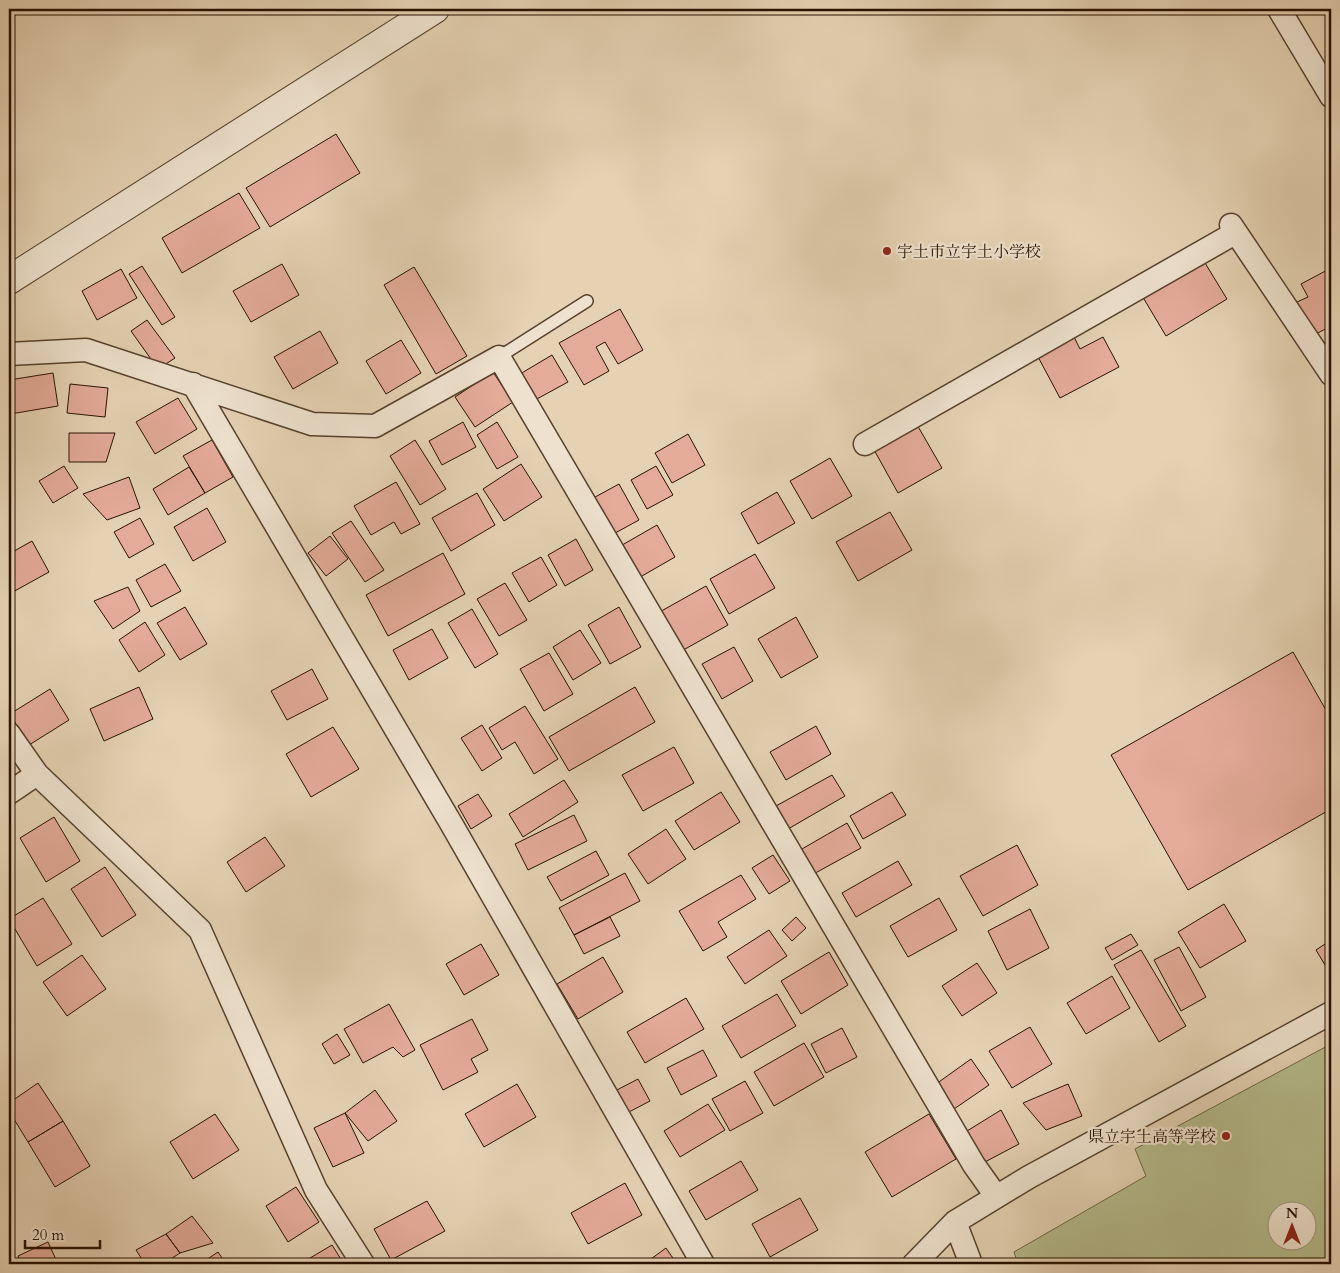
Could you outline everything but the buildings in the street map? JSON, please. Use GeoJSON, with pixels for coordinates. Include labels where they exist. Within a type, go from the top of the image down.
{"type":"FeatureCollection","features":[{"type":"Feature","properties":{"kind":"street"},"geometry":{"type":"LineString","coordinates":[[9,280],[435,9]]}},
{"type":"Feature","properties":{"kind":"street"},"geometry":{"type":"LineString","coordinates":[[1279,9],[1323,64],[1331,96]]}},
{"type":"Feature","properties":{"kind":"street"},"geometry":{"type":"LineString","coordinates":[[866,444],[1233,229],[1331,374]]}},
{"type":"Feature","properties":{"kind":"street"},"geometry":{"type":"LineString","coordinates":[[9,354],[86,350],[312,424],[375,426],[499,357],[969,1156],[996,1196]]}},
{"type":"Feature","properties":{"kind":"street"},"geometry":{"type":"LineString","coordinates":[[193,384],[452,825],[703,1264]]}},
{"type":"Feature","properties":{"kind":"street"},"geometry":{"type":"LineString","coordinates":[[9,734],[37,774],[200,930],[316,1190],[362,1264]]}},
{"type":"Feature","properties":{"kind":"street"},"geometry":{"type":"LineString","coordinates":[[9,793],[37,774]]}},
{"type":"Feature","properties":{"kind":"street"},"geometry":{"type":"LineString","coordinates":[[914,1264],[955,1222],[996,1196],[1331,1013]]}},
{"type":"Feature","properties":{"kind":"street"},"geometry":{"type":"LineString","coordinates":[[955,1222],[971,1264]]}},
{"type":"Feature","properties":{"kind":"lane"},"geometry":{"type":"LineString","coordinates":[[499,357],[587,301]]}},
{"type":"Feature","properties":{"kind":"green space","name":"県立宇土高等学校"},"geometry":{"type":"Polygon","coordinates":[[[1331,1044],[1331,1264],[1018,1264],[1014,1252],[1146,1176],[1135,1149],[1331,1044]]]}},
{"type":"Feature","properties":{"kind":"place","name":"宇土市立宇土小学校"},"geometry":{"type":"Point","coordinates":[887,251]}},
{"type":"Feature","properties":{"kind":"place","name":"県立宇土高等学校"},"geometry":{"type":"Point","coordinates":[1226,1136]}}]}
